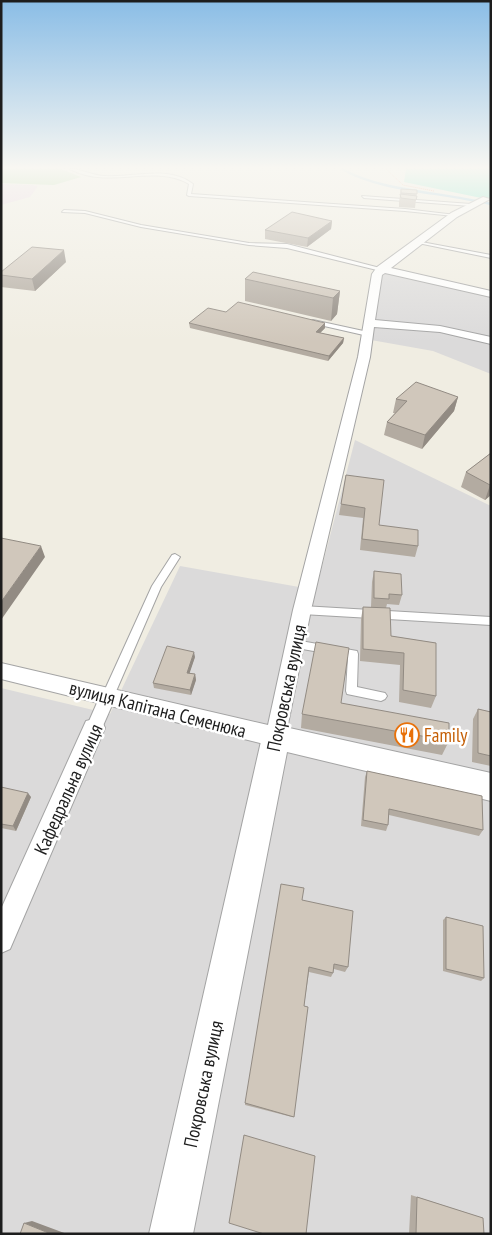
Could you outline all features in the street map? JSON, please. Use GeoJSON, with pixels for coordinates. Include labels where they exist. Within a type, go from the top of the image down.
{"type":"FeatureCollection","features":[{"type":"Feature","properties":{"kind":"street"},"geometry":{"type":"LineString","coordinates":[[381,269],[438,227]]}},
{"type":"Feature","properties":{"kind":"street"},"geometry":{"type":"LineString","coordinates":[[381,269],[491,294]]}},
{"type":"Feature","properties":{"kind":"street","name":"Покровська вулиця"},"geometry":{"type":"LineString","coordinates":[[171,1234],[302,610],[369,329],[375,280],[381,269]]}},
{"type":"Feature","properties":{"kind":"street"},"geometry":{"type":"LineString","coordinates":[[369,329],[440,329],[491,341]]}},
{"type":"Feature","properties":{"kind":"street","name":"вулиця Капітана Семенюка"},"geometry":{"type":"LineString","coordinates":[[1,671],[491,787]]}},
{"type":"Feature","properties":{"kind":"street","name":"Кафедральна вулиця"},"geometry":{"type":"LineString","coordinates":[[1,940],[108,696]]}},
{"type":"Feature","properties":{"kind":"lane"},"geometry":{"type":"LineString","coordinates":[[145,227],[249,244],[287,246],[381,269]]}},
{"type":"Feature","properties":{"kind":"lane"},"geometry":{"type":"LineString","coordinates":[[418,242],[491,257]]}},
{"type":"Feature","properties":{"kind":"lane"},"geometry":{"type":"LineString","coordinates":[[303,319],[369,329]]}},
{"type":"Feature","properties":{"kind":"lane","name":"Кафедральна вулиця"},"geometry":{"type":"LineString","coordinates":[[108,696],[157,586],[175,557]]}},
{"type":"Feature","properties":{"kind":"lane"},"geometry":{"type":"LineString","coordinates":[[302,610],[491,622]]}},
{"type":"Feature","properties":{"kind":"lane"},"geometry":{"type":"LineString","coordinates":[[295,644],[353,654],[351,691],[381,696]]}},
{"type":"Feature","properties":{"kind":"shaded area"},"geometry":{"type":"Polygon","coordinates":[[[382,271],[491,296],[491,374],[433,351],[371,340],[382,271]]]}},
{"type":"Feature","properties":{"kind":"shaded area"},"geometry":{"type":"Polygon","coordinates":[[[355,440],[491,506],[491,1234],[1,1234],[1,688],[110,714],[180,566],[316,590],[355,440]]]}},
{"type":"Feature","properties":{"kind":"building"},"geometry":{"type":"Polygon","coordinates":[[[270,227],[324,227],[308,238],[265,230],[270,227]]]}},
{"type":"Feature","properties":{"kind":"building"},"geometry":{"type":"Polygon","coordinates":[[[32,247],[64,250],[32,279],[1,275],[1,272],[32,247]]]}},
{"type":"Feature","properties":{"kind":"building"},"geometry":{"type":"Polygon","coordinates":[[[253,272],[340,291],[333,298],[245,279],[253,272]]]}},
{"type":"Feature","properties":{"kind":"building"},"geometry":{"type":"Polygon","coordinates":[[[238,302],[325,323],[316,332],[344,338],[329,356],[189,323],[208,308],[226,312],[238,302]]]}},
{"type":"Feature","properties":{"kind":"building"},"geometry":{"type":"Polygon","coordinates":[[[416,382],[458,397],[425,435],[387,422],[407,401],[396,399],[416,382]]]}},
{"type":"Feature","properties":{"kind":"building"},"geometry":{"type":"Polygon","coordinates":[[[491,453],[491,484],[490,485],[466,472],[491,453]]]}},
{"type":"Feature","properties":{"kind":"building"},"geometry":{"type":"Polygon","coordinates":[[[346,475],[384,480],[379,525],[418,530],[418,546],[362,539],[365,508],[341,504],[346,475]]]}},
{"type":"Feature","properties":{"kind":"building"},"geometry":{"type":"Polygon","coordinates":[[[1,538],[41,546],[1,602],[1,538]]]}},
{"type":"Feature","properties":{"kind":"building"},"geometry":{"type":"Polygon","coordinates":[[[374,571],[401,574],[402,595],[389,594],[389,599],[374,598],[374,571]]]}},
{"type":"Feature","properties":{"kind":"building"},"geometry":{"type":"Polygon","coordinates":[[[363,607],[390,608],[391,636],[436,643],[436,696],[403,690],[404,653],[363,649],[363,607]]]}},
{"type":"Feature","properties":{"kind":"building"},"geometry":{"type":"Polygon","coordinates":[[[316,642],[349,648],[341,703],[449,723],[449,741],[302,714],[316,642]]]}},
{"type":"Feature","properties":{"kind":"building"},"geometry":{"type":"Polygon","coordinates":[[[167,646],[194,652],[187,673],[195,674],[190,690],[153,683],[167,646]]]}},
{"type":"Feature","properties":{"kind":"building"},"geometry":{"type":"Polygon","coordinates":[[[478,709],[491,712],[491,756],[478,753],[478,709]]]}},
{"type":"Feature","properties":{"kind":"building"},"geometry":{"type":"Polygon","coordinates":[[[367,771],[482,796],[483,830],[389,809],[388,825],[363,820],[367,771]]]}},
{"type":"Feature","properties":{"kind":"building"},"geometry":{"type":"Polygon","coordinates":[[[1,787],[28,793],[13,826],[1,824],[1,787]]]}},
{"type":"Feature","properties":{"kind":"building"},"geometry":{"type":"Polygon","coordinates":[[[281,884],[304,888],[302,900],[353,911],[348,967],[334,964],[333,973],[309,967],[304,1006],[308,1007],[294,1117],[245,1103],[281,884]]]}},
{"type":"Feature","properties":{"kind":"building"},"geometry":{"type":"Polygon","coordinates":[[[446,917],[483,926],[484,978],[446,969],[446,917]]]}},
{"type":"Feature","properties":{"kind":"building"},"geometry":{"type":"Polygon","coordinates":[[[244,1135],[315,1156],[306,1234],[264,1234],[229,1223],[244,1135]]]}},
{"type":"Feature","properties":{"kind":"building"},"geometry":{"type":"Polygon","coordinates":[[[417,1197],[483,1218],[484,1234],[416,1234],[417,1197]]]}},
{"type":"Feature","properties":{"kind":"building"},"geometry":{"type":"Polygon","coordinates":[[[24,1223],[51,1234],[20,1234],[24,1223]]]}},
{"type":"Feature","properties":{"kind":"place","name":"Family"},"geometry":{"type":"Point","coordinates":[407,735]}}]}
